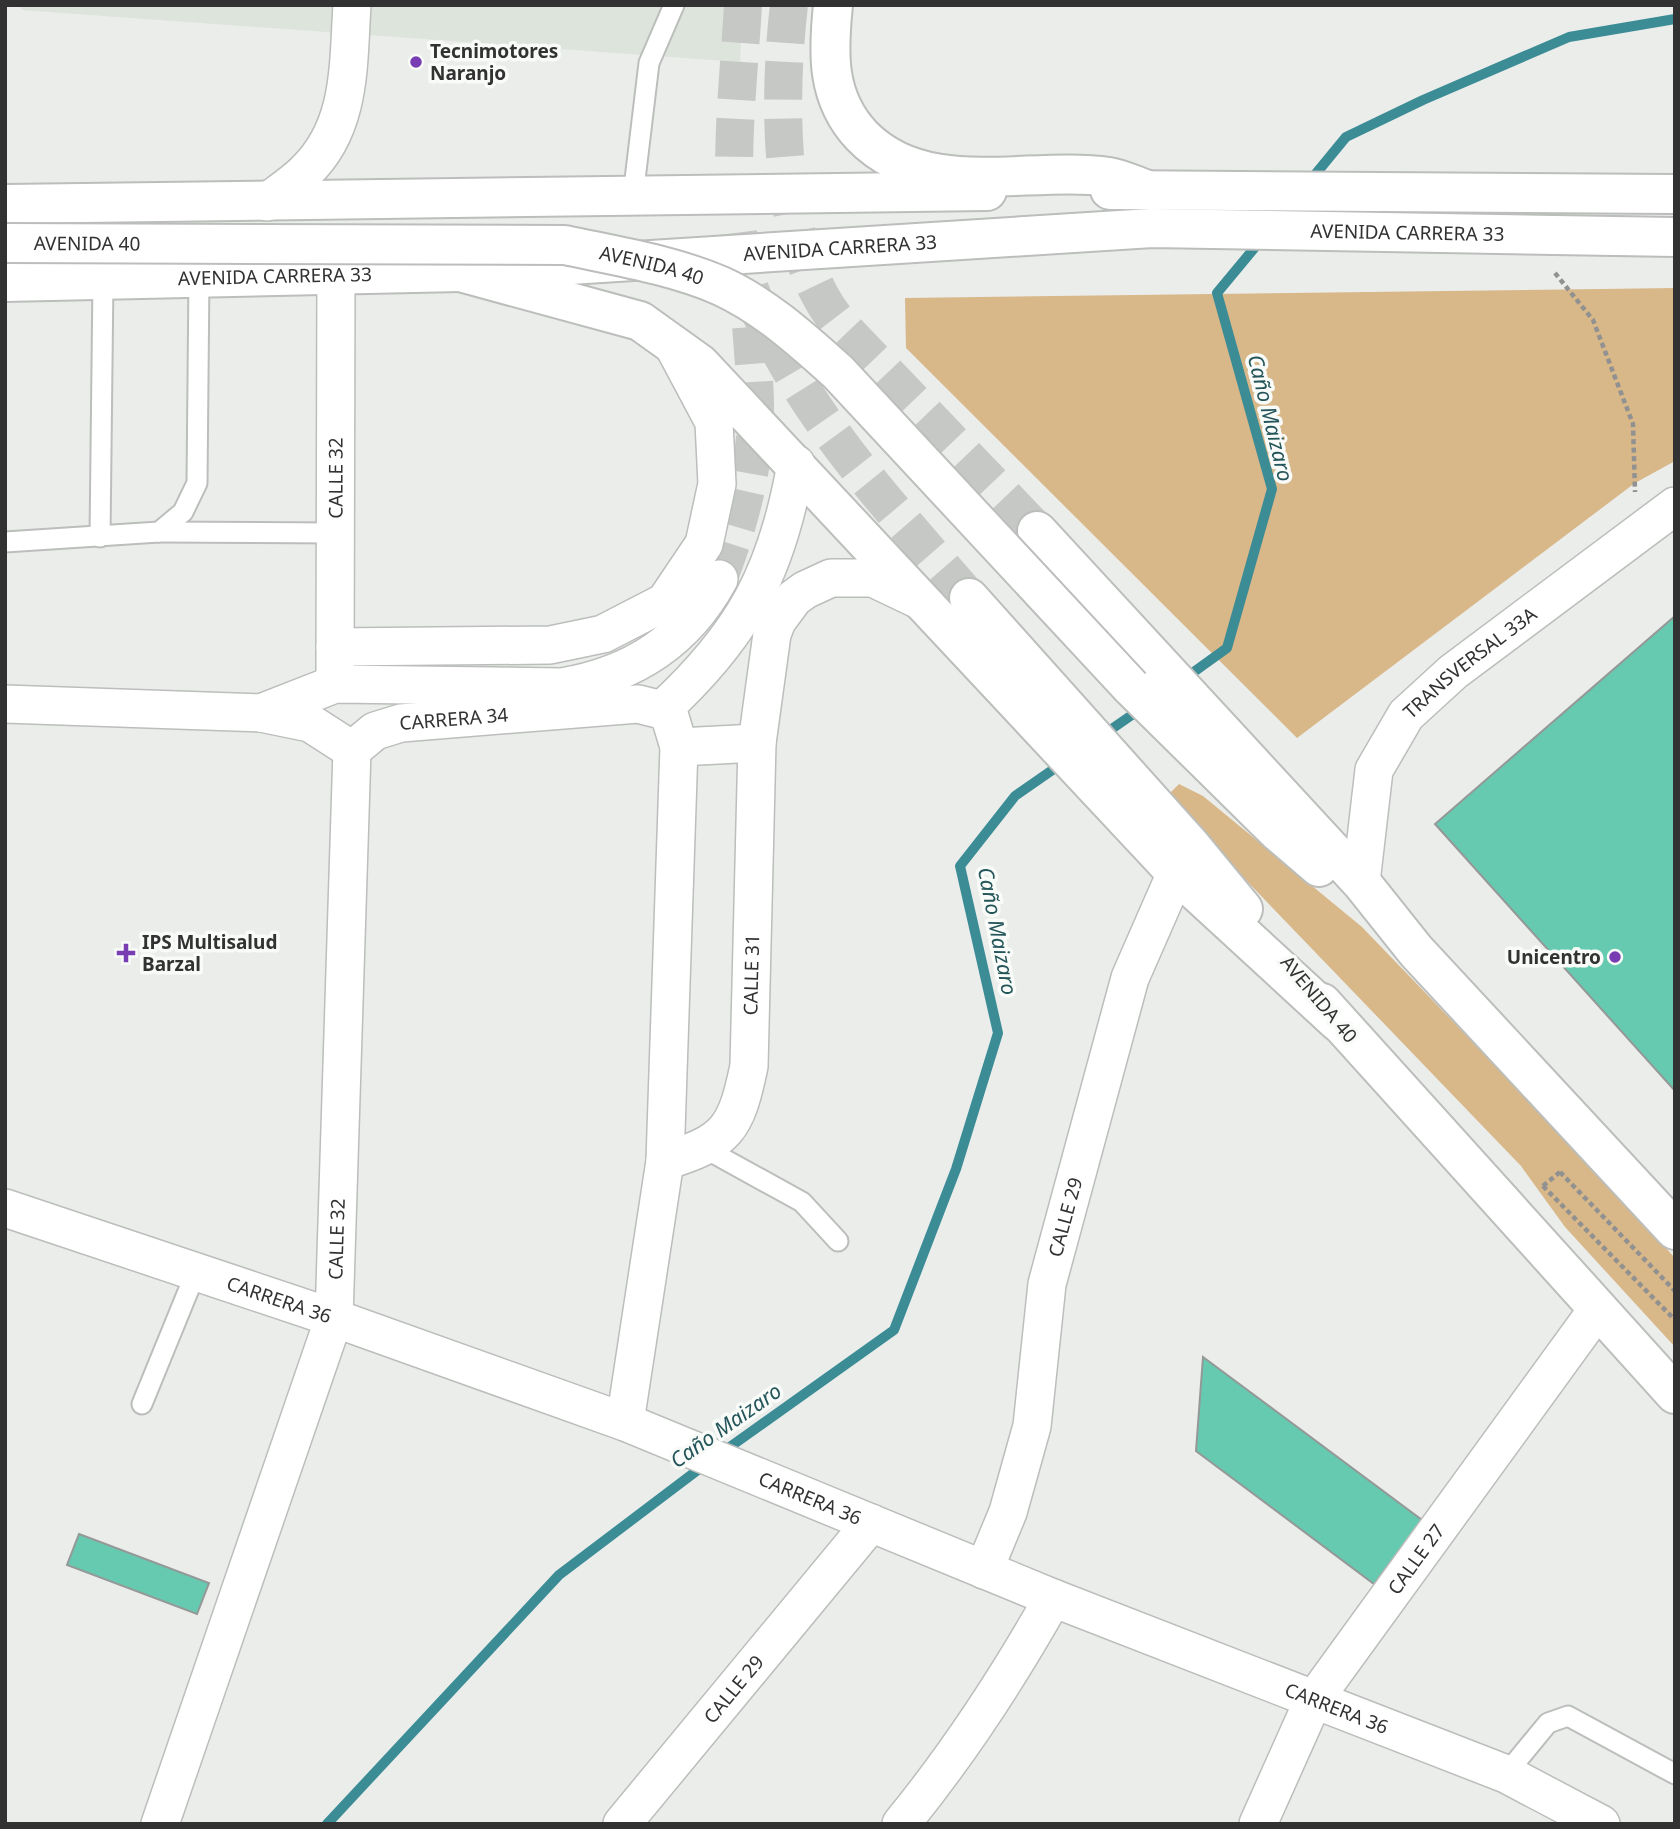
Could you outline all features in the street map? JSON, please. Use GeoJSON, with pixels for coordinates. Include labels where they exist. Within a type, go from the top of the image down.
{"type":"FeatureCollection","features":[{"type":"Feature","properties":{"kind":"main road"},"geometry":{"type":"LineString","coordinates":[[832,5],[828,51],[835,93],[856,129],[887,156],[906,166],[946,174],[1110,177],[1145,189]]}},
{"type":"Feature","properties":{"kind":"main road"},"geometry":{"type":"LineString","coordinates":[[5,204],[1145,189],[1675,194]]}},
{"type":"Feature","properties":{"kind":"main road","name":"AVENIDA CARRERA 33"},"geometry":{"type":"LineString","coordinates":[[5,282],[336,272],[460,272],[1152,228],[1675,237]]}},
{"type":"Feature","properties":{"kind":"main road","name":"AVENIDA 40"},"geometry":{"type":"LineString","coordinates":[[5,243],[565,245],[637,261],[721,286],[789,328],[890,425],[1130,687],[1181,713]]}},
{"type":"Feature","properties":{"kind":"main road"},"geometry":{"type":"LineString","coordinates":[[460,272],[640,321],[699,364],[927,605],[1040,703],[1108,776],[1176,873],[1338,1022]]}},
{"type":"Feature","properties":{"kind":"main road"},"geometry":{"type":"LineString","coordinates":[[1037,531],[1148,653],[1181,713],[1277,831],[1416,951]]}},
{"type":"Feature","properties":{"kind":"main road"},"geometry":{"type":"LineString","coordinates":[[969,598],[1040,703]]}},
{"type":"Feature","properties":{"kind":"main road"},"geometry":{"type":"LineString","coordinates":[[1181,713],[1361,882],[1416,951],[1675,1230]]}},
{"type":"Feature","properties":{"kind":"main road","name":"AVENIDA 40"},"geometry":{"type":"LineString","coordinates":[[1108,776],[1192,847],[1338,1022],[1675,1394]]}},
{"type":"Feature","properties":{"kind":"street"},"geometry":{"type":"LineString","coordinates":[[267,202],[306,171],[340,120],[347,87],[352,5]]}},
{"type":"Feature","properties":{"kind":"street","name":"CALLE 32"},"geometry":{"type":"LineString","coordinates":[[335,684],[336,272]]}},
{"type":"Feature","properties":{"kind":"street"},"geometry":{"type":"LineString","coordinates":[[335,647],[550,645],[603,634],[665,602],[704,544],[717,484],[714,422],[671,341]]}},
{"type":"Feature","properties":{"kind":"street"},"geometry":{"type":"LineString","coordinates":[[625,1422],[664,1161],[679,747],[670,718],[662,710],[713,659],[754,601],[780,534],[796,464]]}},
{"type":"Feature","properties":{"kind":"street","name":"TRANSVERSAL 33A"},"geometry":{"type":"LineString","coordinates":[[1361,882],[1374,770],[1406,715],[1453,672],[1675,506]]}},
{"type":"Feature","properties":{"kind":"street","name":"CALLE 31"},"geometry":{"type":"LineString","coordinates":[[664,1161],[704,1148],[731,1124],[749,1066],[757,743],[772,634],[785,609],[805,590],[831,578],[859,576],[887,583],[927,605]]}},
{"type":"Feature","properties":{"kind":"street"},"geometry":{"type":"LineString","coordinates":[[261,713],[335,684],[562,687],[591,682],[617,674],[667,645],[706,604],[719,579]]}},
{"type":"Feature","properties":{"kind":"street"},"geometry":{"type":"LineString","coordinates":[[5,704],[261,713],[310,723],[352,750]]}},
{"type":"Feature","properties":{"kind":"street","name":"CARRERA 34"},"geometry":{"type":"LineString","coordinates":[[352,750],[375,731],[401,723],[638,704],[662,710]]}},
{"type":"Feature","properties":{"kind":"street"},"geometry":{"type":"LineString","coordinates":[[679,747],[757,743]]}},
{"type":"Feature","properties":{"kind":"street","name":"CALLE 32"},"geometry":{"type":"LineString","coordinates":[[160,1824],[334,1318],[352,750]]}},
{"type":"Feature","properties":{"kind":"street","name":"CALLE 29"},"geometry":{"type":"LineString","coordinates":[[984,1570],[1009,1512],[1032,1426],[1047,1284],[1129,978],[1176,873]]}},
{"type":"Feature","properties":{"kind":"street","name":"CARRERA 36"},"geometry":{"type":"LineString","coordinates":[[5,1208],[334,1318],[625,1422],[1053,1598],[1507,1774],[1601,1824]]}},
{"type":"Feature","properties":{"kind":"street","name":"CALLE 27"},"geometry":{"type":"LineString","coordinates":[[1258,1824],[1313,1701],[1597,1310]]}},
{"type":"Feature","properties":{"kind":"street","name":"CALLE 29"},"geometry":{"type":"LineString","coordinates":[[622,1824],[872,1523]]}},
{"type":"Feature","properties":{"kind":"street"},"geometry":{"type":"LineString","coordinates":[[901,1824],[960,1748],[1003,1685],[1053,1598]]}},
{"type":"Feature","properties":{"kind":"lane"},"geometry":{"type":"LineString","coordinates":[[634,197],[649,63],[674,5]]}},
{"type":"Feature","properties":{"kind":"lane"},"geometry":{"type":"LineString","coordinates":[[159,532],[183,512],[197,483],[199,276]]}},
{"type":"Feature","properties":{"kind":"lane"},"geometry":{"type":"LineString","coordinates":[[100,537],[103,279]]}},
{"type":"Feature","properties":{"kind":"lane"},"geometry":{"type":"LineString","coordinates":[[5,542],[159,532],[335,533]]}},
{"type":"Feature","properties":{"kind":"lane"},"geometry":{"type":"LineString","coordinates":[[704,1148],[802,1202],[838,1241]]}},
{"type":"Feature","properties":{"kind":"lane"},"geometry":{"type":"LineString","coordinates":[[142,1405],[196,1272]]}},
{"type":"Feature","properties":{"kind":"lane"},"geometry":{"type":"LineString","coordinates":[[1507,1774],[1548,1723],[1568,1716],[1675,1774]]}},
{"type":"Feature","properties":{"kind":"path"},"geometry":{"type":"LineString","coordinates":[[1523,235],[1594,320],[1633,424],[1637,534]]}},
{"type":"Feature","properties":{"kind":"path"},"geometry":{"type":"LineString","coordinates":[[1509,1212],[1594,1145]]}},
{"type":"Feature","properties":{"kind":"path"},"geometry":{"type":"LineString","coordinates":[[1560,1172],[1675,1292]]}},
{"type":"Feature","properties":{"kind":"path"},"geometry":{"type":"LineString","coordinates":[[1543,1186],[1675,1320]]}},
{"type":"Feature","properties":{"kind":"shaded area"},"geometry":{"type":"Polygon","coordinates":[[[21,5],[743,5],[740,62],[21,10],[21,5]]]}},
{"type":"Feature","properties":{"kind":"shaded area"},"geometry":{"type":"Polygon","coordinates":[[[1675,288],[1675,461],[1635,483],[1297,738],[906,348],[905,298],[1675,288]]]}},
{"type":"Feature","properties":{"kind":"shaded area"},"geometry":{"type":"Polygon","coordinates":[[[1179,784],[1203,796],[1362,927],[1568,1141],[1675,1258],[1675,1347],[1565,1227],[1521,1166],[1241,875],[1170,793],[1179,784]]]}},
{"type":"Feature","properties":{"kind":"building","name":"Unicentro"},"geometry":{"type":"Polygon","coordinates":[[[1675,616],[1675,1091],[1435,824],[1675,616]]]}},
{"type":"Feature","properties":{"kind":"building"},"geometry":{"type":"Polygon","coordinates":[[[1203,1357],[1422,1520],[1374,1584],[1196,1451],[1203,1357]]]}},
{"type":"Feature","properties":{"kind":"building"},"geometry":{"type":"Polygon","coordinates":[[[79,1534],[209,1583],[197,1614],[67,1565],[79,1534]]]}},
{"type":"Feature","properties":{"kind":"waterway","name":"Caño Maizaro"},"geometry":{"type":"LineString","coordinates":[[1309,182],[1346,137],[1423,100],[1569,37],[1675,19]]}},
{"type":"Feature","properties":{"kind":"waterway","name":"Caño Maizaro"},"geometry":{"type":"LineString","coordinates":[[1184,679],[1227,648],[1272,489],[1217,293],[1261,240]]}},
{"type":"Feature","properties":{"kind":"waterway","name":"Caño Maizaro"},"geometry":{"type":"LineString","coordinates":[[1100,737],[1142,708]]}},
{"type":"Feature","properties":{"kind":"waterway","name":"Caño Maizaro"},"geometry":{"type":"LineString","coordinates":[[720,1454],[894,1330],[956,1169],[998,1033],[960,866],[1015,796],[1064,762]]}},
{"type":"Feature","properties":{"kind":"waterway","name":"Caño Maizaro"},"geometry":{"type":"LineString","coordinates":[[327,1824],[559,1575],[707,1463]]}},
{"type":"Feature","properties":{"kind":"tunnel"},"geometry":{"type":"LineString","coordinates":[[743,5],[734,183],[741,253],[751,293],[815,409],[889,506],[969,598]]}},
{"type":"Feature","properties":{"kind":"tunnel"},"geometry":{"type":"LineString","coordinates":[[789,5],[783,85],[787,174],[793,218],[804,259],[820,296],[842,327],[1037,531]]}},
{"type":"Feature","properties":{"kind":"tunnel"},"geometry":{"type":"LineString","coordinates":[[719,579],[742,507],[755,432],[749,287]]}},
{"type":"Feature","properties":{"kind":"place","name":"Tecnimotores Naranjo"},"geometry":{"type":"Point","coordinates":[416,62]}},
{"type":"Feature","properties":{"kind":"place","name":"IPS Multisalud Barzal"},"geometry":{"type":"Point","coordinates":[126,953]}},
{"type":"Feature","properties":{"kind":"place","name":"Unicentro"},"geometry":{"type":"Point","coordinates":[1615,957]}}]}
